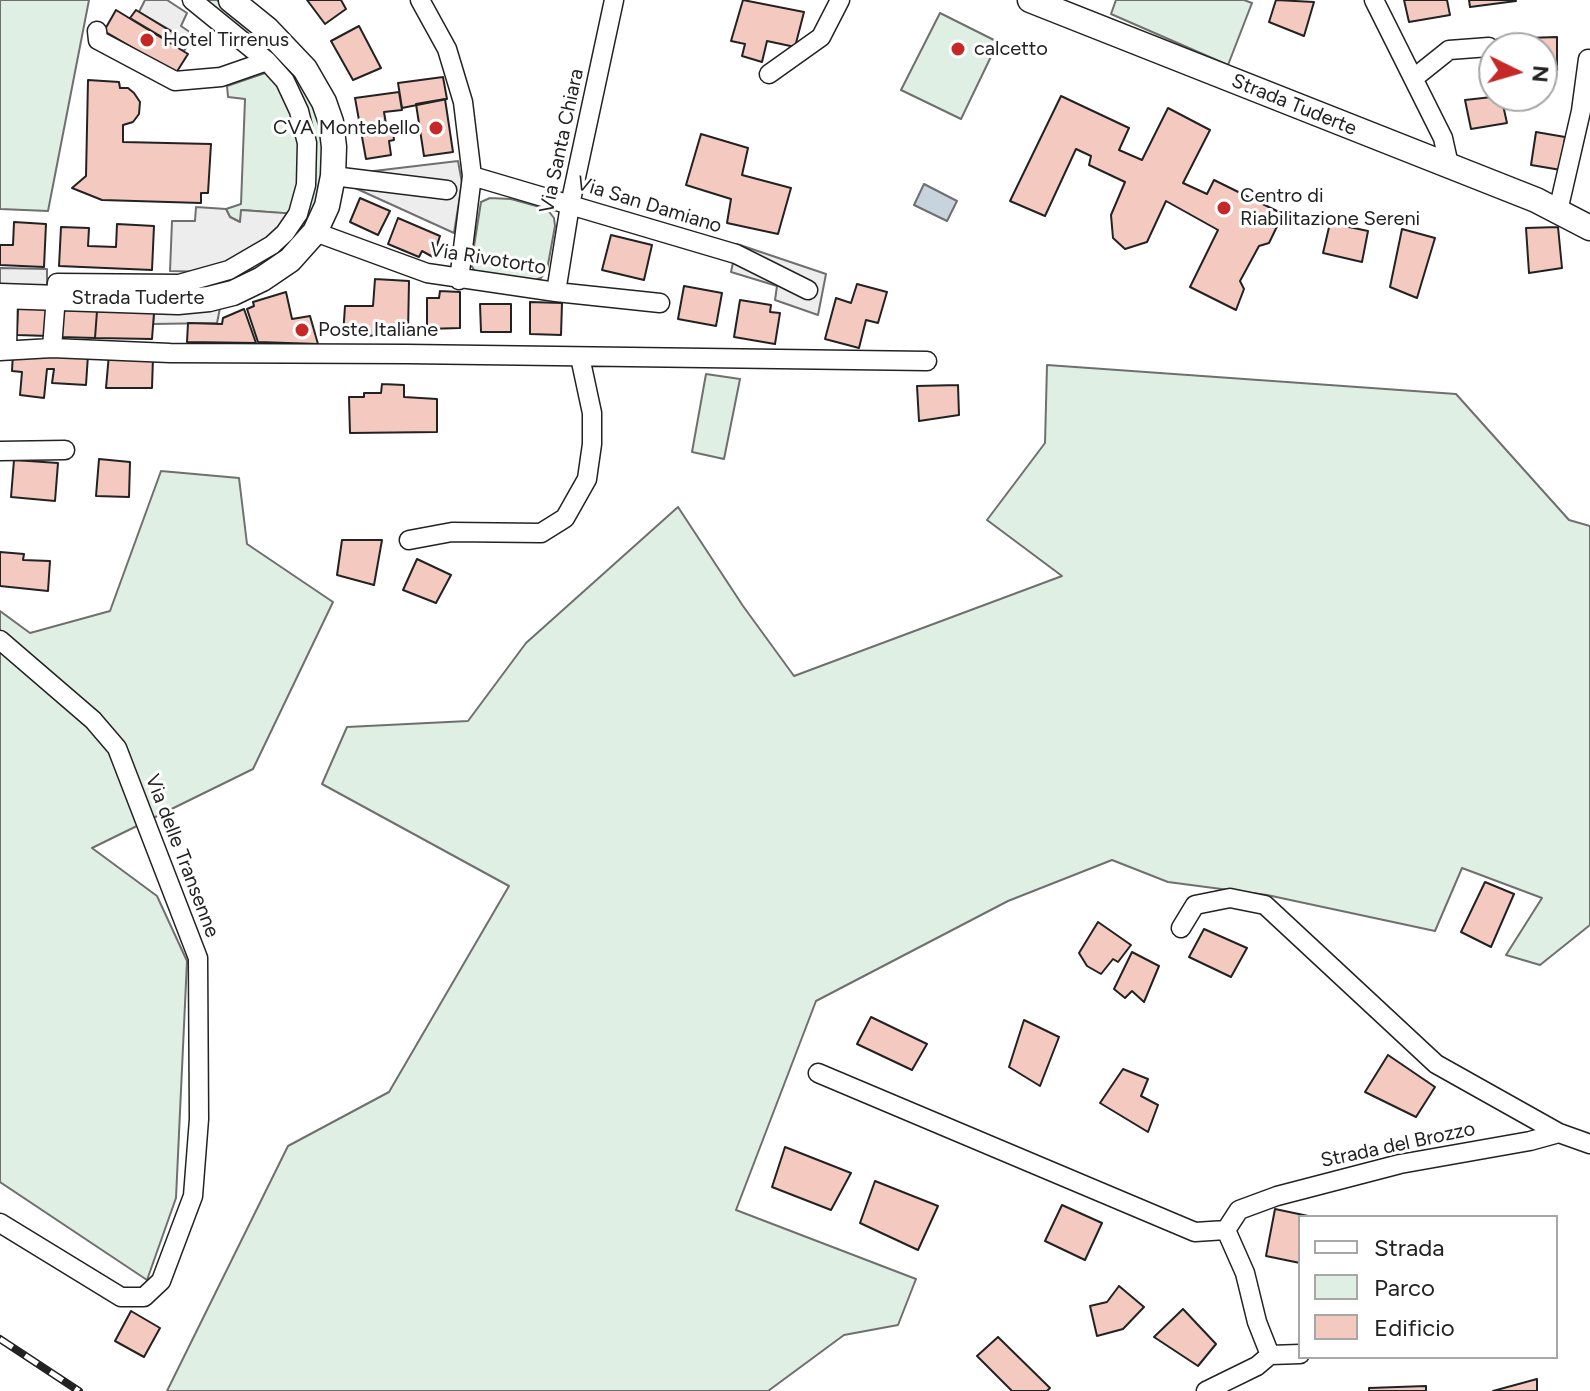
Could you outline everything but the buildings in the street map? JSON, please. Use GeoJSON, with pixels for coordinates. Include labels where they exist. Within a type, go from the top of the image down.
{"type":"FeatureCollection","features":[{"type":"Feature","properties":{"kind":"main road","name":"Strada Tuderte"},"geometry":{"type":"LineString","coordinates":[[4,296],[55,298],[96,291],[179,293],[209,299],[233,293],[262,279],[290,260],[315,232],[327,206],[333,176],[331,122],[324,102],[305,69],[267,29],[231,0]]}},
{"type":"Feature","properties":{"kind":"main road","name":"Strada Tuderte"},"geometry":{"type":"LineString","coordinates":[[1030,0],[1449,165],[1558,211],[1590,228]]}},
{"type":"Feature","properties":{"kind":"street"},"geometry":{"type":"LineString","coordinates":[[179,293],[229,270],[285,233],[298,214],[306,185],[307,143],[299,111],[285,81],[267,61],[192,0]]}},
{"type":"Feature","properties":{"kind":"street"},"geometry":{"type":"LineString","coordinates":[[420,0],[447,49],[463,102],[472,176],[459,280]]}},
{"type":"Feature","properties":{"kind":"street","name":"Via Santa Chiara"},"geometry":{"type":"LineString","coordinates":[[556,292],[570,205],[614,0]]}},
{"type":"Feature","properties":{"kind":"street"},"geometry":{"type":"LineString","coordinates":[[769,74],[821,37],[840,0]]}},
{"type":"Feature","properties":{"kind":"street"},"geometry":{"type":"LineString","coordinates":[[1374,0],[1443,138],[1449,165]]}},
{"type":"Feature","properties":{"kind":"street"},"geometry":{"type":"LineString","coordinates":[[97,31],[98,40],[175,81],[221,77],[267,61]]}},
{"type":"Feature","properties":{"kind":"street"},"geometry":{"type":"LineString","coordinates":[[1414,78],[1449,50],[1478,48]]}},
{"type":"Feature","properties":{"kind":"street"},"geometry":{"type":"LineString","coordinates":[[1558,211],[1581,111],[1588,59]]}},
{"type":"Feature","properties":{"kind":"street"},"geometry":{"type":"LineString","coordinates":[[333,176],[447,190]]}},
{"type":"Feature","properties":{"kind":"street","name":"Via San Damiano"},"geometry":{"type":"LineString","coordinates":[[472,176],[736,254],[808,290]]}},
{"type":"Feature","properties":{"kind":"street","name":"Via Rivotorto"},"geometry":{"type":"LineString","coordinates":[[315,232],[427,273],[459,280],[660,303]]}},
{"type":"Feature","properties":{"kind":"street"},"geometry":{"type":"LineString","coordinates":[[4,296],[4,350],[52,348],[170,353],[927,361]]}},
{"type":"Feature","properties":{"kind":"street"},"geometry":{"type":"LineString","coordinates":[[52,348],[55,298]]}},
{"type":"Feature","properties":{"kind":"street"},"geometry":{"type":"LineString","coordinates":[[409,540],[452,532],[541,533],[565,518],[587,479],[592,444],[592,413],[580,357]]}},
{"type":"Feature","properties":{"kind":"street"},"geometry":{"type":"LineString","coordinates":[[0,451],[65,450]]}},
{"type":"Feature","properties":{"kind":"street","name":"Via delle Transenne"},"geometry":{"type":"LineString","coordinates":[[0,640],[93,720],[117,748],[198,958],[199,1119],[193,1196],[161,1281],[144,1297],[121,1297],[0,1223]]}},
{"type":"Feature","properties":{"kind":"street"},"geometry":{"type":"LineString","coordinates":[[1181,928],[1195,905],[1230,898],[1265,905],[1436,1064],[1559,1133],[1590,1144]]}},
{"type":"Feature","properties":{"kind":"street"},"geometry":{"type":"LineString","coordinates":[[818,1073],[1195,1232],[1226,1230],[1245,1273],[1257,1322],[1270,1355]]}},
{"type":"Feature","properties":{"kind":"street","name":"Strada del Brozzo"},"geometry":{"type":"LineString","coordinates":[[1226,1230],[1239,1210],[1277,1196],[1400,1164],[1559,1133]]}},
{"type":"Feature","properties":{"kind":"street"},"geometry":{"type":"LineString","coordinates":[[1206,1391],[1257,1366],[1270,1355],[1298,1354]]}},
{"type":"Feature","properties":{"kind":"green space"},"geometry":{"type":"Polygon","coordinates":[[[0,0],[89,0],[48,211],[0,209],[0,0]]]}},
{"type":"Feature","properties":{"kind":"green space"},"geometry":{"type":"Polygon","coordinates":[[[203,0],[217,0],[277,50],[305,88],[316,112],[323,144],[322,190],[296,245],[229,287],[189,293],[192,287],[234,277],[285,247],[297,229],[309,120],[203,0]]]}},
{"type":"Feature","properties":{"kind":"green space"},"geometry":{"type":"Polygon","coordinates":[[[1116,0],[1244,0],[1252,3],[1228,65],[1111,14],[1116,0]]]}},
{"type":"Feature","properties":{"kind":"green space"},"geometry":{"type":"Polygon","coordinates":[[[940,13],[998,42],[961,119],[901,90],[940,13]]]}},
{"type":"Feature","properties":{"kind":"green space"},"geometry":{"type":"Polygon","coordinates":[[[268,72],[284,94],[296,120],[304,172],[291,214],[242,210],[240,222],[230,217],[226,209],[241,204],[245,99],[228,97],[227,86],[268,72]]]}},
{"type":"Feature","properties":{"kind":"green space"},"geometry":{"type":"Polygon","coordinates":[[[490,198],[511,199],[547,209],[554,218],[547,270],[541,278],[530,282],[477,275],[471,265],[481,202],[490,198]]]}},
{"type":"Feature","properties":{"kind":"green space"},"geometry":{"type":"Polygon","coordinates":[[[1047,365],[1456,394],[1569,520],[1590,526],[1590,925],[1540,965],[1506,955],[1542,898],[1462,868],[1435,931],[1267,895],[1168,882],[1112,860],[1008,901],[816,1001],[736,1210],[916,1279],[898,1325],[844,1335],[768,1391],[167,1391],[288,1146],[389,1092],[509,886],[322,784],[347,727],[468,721],[526,643],[678,507],[743,606],[794,676],[1062,576],[987,520],[1045,443],[1047,365]]]}},
{"type":"Feature","properties":{"kind":"green space"},"geometry":{"type":"Polygon","coordinates":[[[706,374],[740,379],[724,459],[692,452],[706,374]]]}},
{"type":"Feature","properties":{"kind":"green space"},"geometry":{"type":"Polygon","coordinates":[[[161,471],[239,478],[247,544],[333,602],[253,769],[92,848],[157,896],[187,961],[176,1198],[147,1280],[0,1182],[0,611],[30,633],[110,611],[161,471]]]}},
{"type":"Feature","properties":{"kind":"shaded area"},"geometry":{"type":"Polygon","coordinates":[[[145,0],[167,0],[187,13],[181,26],[194,35],[184,51],[172,43],[177,34],[139,12],[145,0]]]}},
{"type":"Feature","properties":{"kind":"shaded area"},"geometry":{"type":"Polygon","coordinates":[[[458,161],[462,183],[454,233],[355,188],[357,173],[458,161]]]}},
{"type":"Feature","properties":{"kind":"shaded area"},"geometry":{"type":"Polygon","coordinates":[[[924,184],[957,201],[947,221],[914,205],[924,184]]]}},
{"type":"Feature","properties":{"kind":"shaded area"},"geometry":{"type":"Polygon","coordinates":[[[196,207],[226,209],[230,217],[240,222],[241,210],[298,214],[285,233],[208,272],[170,271],[172,221],[195,221],[196,207]]]}},
{"type":"Feature","properties":{"kind":"shaded area"},"geometry":{"type":"Polygon","coordinates":[[[737,244],[826,274],[818,315],[775,300],[777,286],[731,272],[737,244]]]}},
{"type":"Feature","properties":{"kind":"shaded area"},"geometry":{"type":"Polygon","coordinates":[[[0,268],[47,269],[47,287],[0,285],[0,268]]]}},
{"type":"Feature","properties":{"kind":"shaded area"},"geometry":{"type":"Polygon","coordinates":[[[220,308],[217,323],[153,324],[154,313],[220,308]]]}},
{"type":"Feature","properties":{"kind":"railway"},"geometry":{"type":"LineString","coordinates":[[0,1339],[79,1391]]}},
{"type":"Feature","properties":{"kind":"place","name":"Hotel Tirrenus"},"geometry":{"type":"Point","coordinates":[147,40]}},
{"type":"Feature","properties":{"kind":"place","name":"calcetto"},"geometry":{"type":"Point","coordinates":[958,49]}},
{"type":"Feature","properties":{"kind":"place","name":"CVA Montebello"},"geometry":{"type":"Point","coordinates":[436,128]}},
{"type":"Feature","properties":{"kind":"place","name":"Centro di Riabilitazione Sereni"},"geometry":{"type":"Point","coordinates":[1224,208]}},
{"type":"Feature","properties":{"kind":"place","name":"Poste Italiane"},"geometry":{"type":"Point","coordinates":[302,330]}}]}
